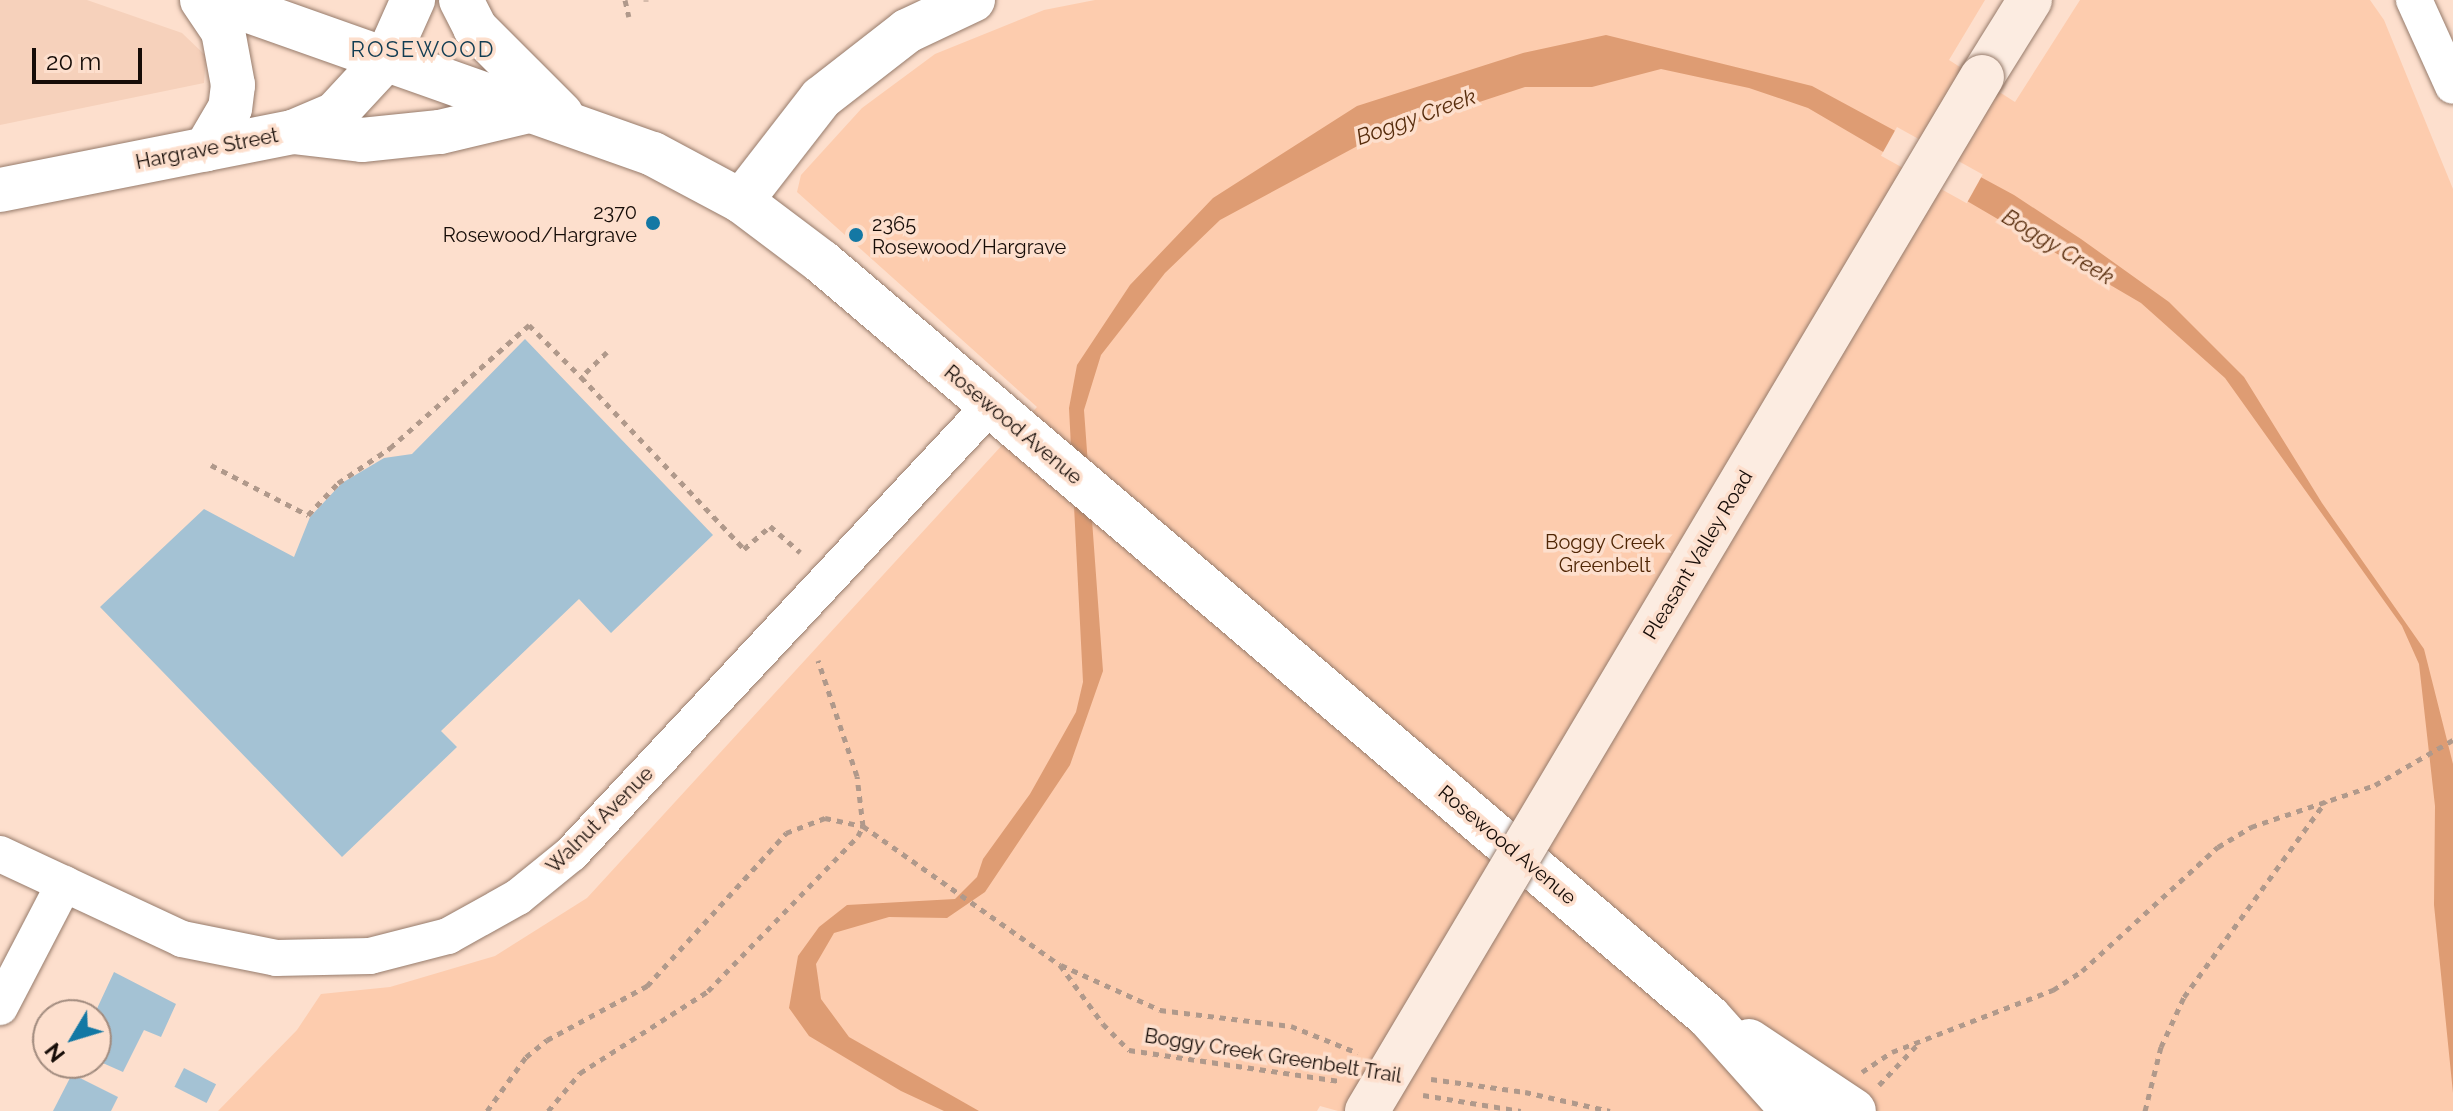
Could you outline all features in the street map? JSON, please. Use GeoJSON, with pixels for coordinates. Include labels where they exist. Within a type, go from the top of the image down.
{"type":"FeatureCollection","features":[{"type":"Feature","properties":{"kind":"main road","name":"Pleasant Valley Road"},"geometry":{"type":"LineString","coordinates":[[1361,1098],[2030,0]]}},
{"type":"Feature","properties":{"kind":"street"},"geometry":{"type":"LineString","coordinates":[[202,0],[223,31],[233,85],[230,108],[206,149]]}},
{"type":"Feature","properties":{"kind":"street","name":"Rosewood Avenue"},"geometry":{"type":"LineString","coordinates":[[218,0],[653,154],[741,201],[822,262],[1709,1017],[1793,1111]]}},
{"type":"Feature","properties":{"kind":"street","name":"Hargrave Street"},"geometry":{"type":"LineString","coordinates":[[0,190],[293,132],[335,114],[387,58],[413,0]]}},
{"type":"Feature","properties":{"kind":"street"},"geometry":{"type":"LineString","coordinates":[[461,0],[475,28],[552,117]]}},
{"type":"Feature","properties":{"kind":"street"},"geometry":{"type":"LineString","coordinates":[[741,201],[821,98],[907,31],[973,0]]}},
{"type":"Feature","properties":{"kind":"street"},"geometry":{"type":"LineString","coordinates":[[2414,0],[2453,86]]}},
{"type":"Feature","properties":{"kind":"street"},"geometry":{"type":"LineString","coordinates":[[293,132],[362,140],[552,117]]}},
{"type":"Feature","properties":{"kind":"street","name":"Walnut Avenue"},"geometry":{"type":"LineString","coordinates":[[0,854],[182,939],[276,958],[370,956],[448,936],[518,897],[571,854],[1004,419]]}},
{"type":"Feature","properties":{"kind":"street"},"geometry":{"type":"LineString","coordinates":[[0,1007],[64,884]]}},
{"type":"Feature","properties":{"kind":"street","name":"Rosewood Avenue"},"geometry":{"type":"LineString","coordinates":[[1709,1017],[1860,1094]]}},
{"type":"Feature","properties":{"kind":"path"},"geometry":{"type":"LineString","coordinates":[[625,0],[629,17]]}},
{"type":"Feature","properties":{"kind":"path"},"geometry":{"type":"LineString","coordinates":[[211,465],[308,515],[338,483],[390,448],[529,325],[744,549],[770,526],[800,552]]}},
{"type":"Feature","properties":{"kind":"path"},"geometry":{"type":"LineString","coordinates":[[581,377],[607,352]]}},
{"type":"Feature","properties":{"kind":"path"},"geometry":{"type":"LineString","coordinates":[[548,1111],[580,1073],[708,991],[863,826],[849,746],[818,660]]}},
{"type":"Feature","properties":{"kind":"path"},"geometry":{"type":"LineString","coordinates":[[1860,1094],[1880,1058],[2053,990],[2082,971],[2218,847],[2251,827],[2402,772],[2453,740]]}},
{"type":"Feature","properties":{"kind":"path"},"geometry":{"type":"LineString","coordinates":[[2145,1111],[2161,1047],[2184,997],[2326,800]]}},
{"type":"Feature","properties":{"kind":"path","name":"Boggy Creek Greenbelt Trail"},"geometry":{"type":"LineString","coordinates":[[487,1111],[506,1079],[547,1040],[647,986],[786,833],[825,818],[863,826],[1060,965],[1103,1024],[1129,1050],[1361,1098]]}},
{"type":"Feature","properties":{"kind":"path","name":"Boggy Creek Greenbelt Trail"},"geometry":{"type":"LineString","coordinates":[[1060,965],[1074,967],[1160,1010],[1291,1026],[1371,1060]]}},
{"type":"Feature","properties":{"kind":"path"},"geometry":{"type":"LineString","coordinates":[[1860,1094],[1918,1044]]}},
{"type":"Feature","properties":{"kind":"path","name":"Boggy Creek Greenbelt Trail"},"geometry":{"type":"LineString","coordinates":[[1417,1076],[1610,1111]]}},
{"type":"Feature","properties":{"kind":"path","name":"Boggy Creek Greenbelt Trail"},"geometry":{"type":"LineString","coordinates":[[1415,1094],[1521,1111]]}},
{"type":"Feature","properties":{"kind":"shaded area"},"geometry":{"type":"Polygon","coordinates":[[[0,0],[87,0],[182,33],[206,56],[204,83],[0,125],[0,0]]]}},
{"type":"Feature","properties":{"kind":"green space","name":"Boggy Creek Greenbelt"},"geometry":{"type":"Polygon","coordinates":[[[1095,0],[1985,0],[1949,60],[2015,102],[2080,0],[2370,0],[2384,20],[2453,189],[2453,1111],[1338,1111],[1320,1106],[1317,1111],[218,1111],[297,1030],[321,994],[390,987],[495,956],[587,898],[1037,407],[797,192],[801,175],[862,108],[935,54],[1044,10],[1095,0]]]}},
{"type":"Feature","properties":{"kind":"water","name":"Boggy Creek"},"geometry":{"type":"Polygon","coordinates":[[[1606,35],[1812,86],[2014,195],[2081,239],[2169,302],[2244,377],[2322,503],[2424,649],[2453,764],[2453,1093],[2434,905],[2435,806],[2419,664],[2402,626],[2225,378],[2141,303],[1808,108],[1749,88],[1661,69],[1592,87],[1525,87],[1376,136],[1220,220],[1165,273],[1101,355],[1084,410],[1103,671],[1070,765],[985,892],[947,918],[889,917],[834,933],[816,964],[821,999],[849,1037],[979,1111],[944,1111],[901,1091],[809,1036],[789,1008],[798,956],[819,927],[847,905],[955,899],[977,877],[983,859],[1030,794],[1076,712],[1083,682],[1069,408],[1077,365],[1130,285],[1213,198],[1357,106],[1523,53],[1606,35]]]}},
{"type":"Feature","properties":{"kind":"pier"},"geometry":{"type":"Polygon","coordinates":[[[1897,127],[1983,175],[1967,203],[1881,156],[1897,127]]]}},
{"type":"Feature","properties":{"kind":"building"},"geometry":{"type":"Polygon","coordinates":[[[525,339],[713,535],[611,633],[579,599],[441,731],[457,747],[342,857],[100,607],[204,509],[294,557],[310,517],[342,483],[384,458],[412,454],[525,339]]]}},
{"type":"Feature","properties":{"kind":"building"},"geometry":{"type":"Polygon","coordinates":[[[114,972],[176,1004],[161,1037],[144,1030],[123,1072],[112,1067],[112,999],[101,999],[114,972]]]}},
{"type":"Feature","properties":{"kind":"building"},"geometry":{"type":"Polygon","coordinates":[[[184,1068],[216,1084],[207,1103],[174,1087],[184,1068]]]}},
{"type":"Feature","properties":{"kind":"building"},"geometry":{"type":"Polygon","coordinates":[[[69,1079],[82,1079],[118,1097],[111,1111],[53,1111],[69,1079]]]}},
{"type":"Feature","properties":{"kind":"place","name":"2370 Rosewood/Hargrave"},"geometry":{"type":"Point","coordinates":[653,223]}},
{"type":"Feature","properties":{"kind":"place","name":"2365 Rosewood/Hargrave"},"geometry":{"type":"Point","coordinates":[856,235]}},
{"type":"Feature","properties":{"kind":"district","name":"ROSEWOOD"},"geometry":{"type":"Point","coordinates":[423,50]}}]}
